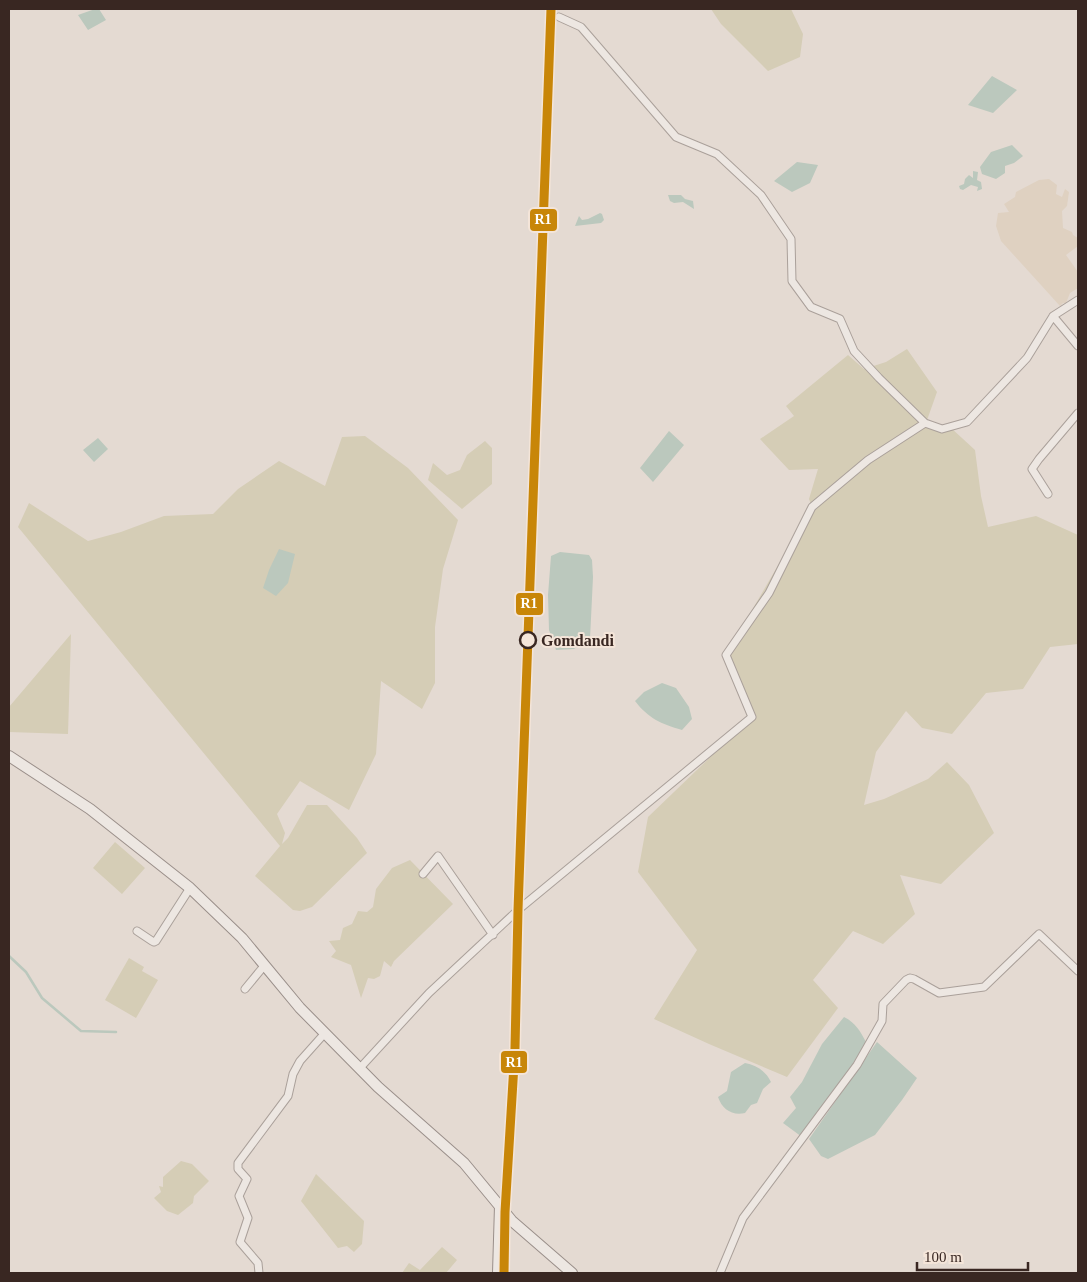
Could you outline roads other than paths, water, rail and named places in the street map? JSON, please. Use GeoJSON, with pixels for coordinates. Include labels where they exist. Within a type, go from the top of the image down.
{"type":"FeatureCollection","features":[{"type":"Feature","properties":{"kind":"main road"},"geometry":{"type":"LineString","coordinates":[[9,756],[90,808],[190,888],[242,938],[300,1008],[360,1068],[464,1163],[512,1221],[572,1273]]}},
{"type":"Feature","properties":{"kind":"main road"},"geometry":{"type":"LineString","coordinates":[[498,1273],[500,1206]]}},
{"type":"Feature","properties":{"kind":"street"},"geometry":{"type":"LineString","coordinates":[[559,18],[581,27],[676,137],[716,154],[761,195],[791,239],[792,281],[811,307],[840,319],[854,351],[925,423],[942,429],[967,422],[1027,358],[1053,316],[1078,300]]}},
{"type":"Feature","properties":{"kind":"street"},"geometry":{"type":"LineString","coordinates":[[1053,316],[1078,346]]}},
{"type":"Feature","properties":{"kind":"street"},"geometry":{"type":"LineString","coordinates":[[1048,494],[1032,469],[1078,413]]}},
{"type":"Feature","properties":{"kind":"street"},"geometry":{"type":"LineString","coordinates":[[360,1068],[429,993],[518,910],[752,717],[726,656],[769,592],[812,507],[868,460],[925,423]]}},
{"type":"Feature","properties":{"kind":"street"},"geometry":{"type":"LineString","coordinates":[[423,874],[438,856],[493,935]]}},
{"type":"Feature","properties":{"kind":"street"},"geometry":{"type":"LineString","coordinates":[[137,930],[154,942],[190,888]]}},
{"type":"Feature","properties":{"kind":"street"},"geometry":{"type":"LineString","coordinates":[[720,1273],[743,1218],[857,1065],[882,1021],[883,1004],[906,980],[914,979],[939,993],[984,987],[1039,934],[1078,971]]}},
{"type":"Feature","properties":{"kind":"street"},"geometry":{"type":"LineString","coordinates":[[245,989],[264,966]]}},
{"type":"Feature","properties":{"kind":"street"},"geometry":{"type":"LineString","coordinates":[[259,1273],[258,1263],[240,1242],[248,1216],[239,1196],[247,1179],[237,1166],[288,1096],[294,1074],[300,1062],[325,1033]]}},
{"type":"Feature","properties":{"kind":"waterway"},"geometry":{"type":"LineString","coordinates":[[9,956],[26,972],[42,998],[81,1031],[116,1032]]}},
{"type":"Feature","properties":{"kind":"place","name":"Gomdandi"},"geometry":{"type":"Point","coordinates":[528,640]}}]}
